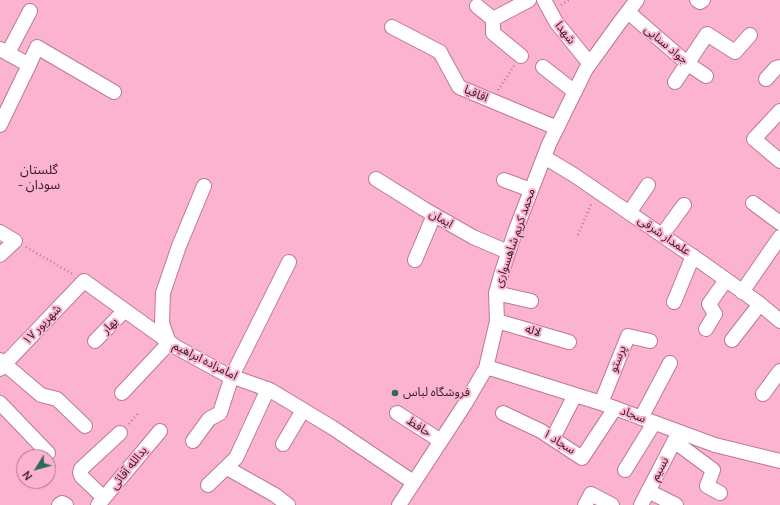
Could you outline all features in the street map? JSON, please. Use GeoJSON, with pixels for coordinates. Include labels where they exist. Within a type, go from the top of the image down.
{"type":"FeatureCollection","features":[{"type":"Feature","properties":{"kind":"street"},"geometry":{"type":"LineString","coordinates":[[493,19],[529,0]]}},
{"type":"Feature","properties":{"kind":"street","name":"شهدا"},"geometry":{"type":"LineString","coordinates":[[544,0],[556,22],[590,64]]}},
{"type":"Feature","properties":{"kind":"street","name":"محمد کریم شاهسواری"},"geometry":{"type":"LineString","coordinates":[[413,482],[441,441],[486,368],[497,321],[496,293],[508,252],[544,157],[557,128],[590,64],[637,0]]}},
{"type":"Feature","properties":{"kind":"street"},"geometry":{"type":"LineString","coordinates":[[697,0],[700,2],[703,0]]}},
{"type":"Feature","properties":{"kind":"street"},"geometry":{"type":"LineString","coordinates":[[476,6],[493,19],[494,34],[521,56]]}},
{"type":"Feature","properties":{"kind":"street"},"geometry":{"type":"LineString","coordinates":[[29,65],[4,51],[30,11]]}},
{"type":"Feature","properties":{"kind":"street","name":"جواد سنایی"},"geometry":{"type":"LineString","coordinates":[[628,12],[688,64],[706,76]]}},
{"type":"Feature","properties":{"kind":"street","name":"اقاقیا"},"geometry":{"type":"LineString","coordinates":[[392,27],[440,52],[459,87],[557,128]]}},
{"type":"Feature","properties":{"kind":"street"},"geometry":{"type":"LineString","coordinates":[[675,82],[707,34],[735,52],[750,35]]}},
{"type":"Feature","properties":{"kind":"street"},"geometry":{"type":"LineString","coordinates":[[0,125],[37,47],[114,92]]}},
{"type":"Feature","properties":{"kind":"street"},"geometry":{"type":"LineString","coordinates":[[543,67],[575,92]]}},
{"type":"Feature","properties":{"kind":"street"},"geometry":{"type":"LineString","coordinates":[[766,79],[776,68],[780,67]]}},
{"type":"Feature","properties":{"kind":"street"},"geometry":{"type":"LineString","coordinates":[[780,111],[754,139],[780,161]]}},
{"type":"Feature","properties":{"kind":"street","name":"علمدار شرقی"},"geometry":{"type":"LineString","coordinates":[[544,157],[597,190],[693,256],[760,304],[780,321]]}},
{"type":"Feature","properties":{"kind":"street","name":"ایمان"},"geometry":{"type":"LineString","coordinates":[[376,179],[472,237],[508,252]]}},
{"type":"Feature","properties":{"kind":"street"},"geometry":{"type":"LineString","coordinates":[[504,180],[531,190]]}},
{"type":"Feature","properties":{"kind":"street"},"geometry":{"type":"LineString","coordinates":[[629,213],[648,185]]}},
{"type":"Feature","properties":{"kind":"street"},"geometry":{"type":"LineString","coordinates":[[122,393],[169,343],[162,323],[163,293],[179,246],[204,186]]}},
{"type":"Feature","properties":{"kind":"street"},"geometry":{"type":"LineString","coordinates":[[753,203],[780,223]]}},
{"type":"Feature","properties":{"kind":"street"},"geometry":{"type":"LineString","coordinates":[[662,235],[684,205]]}},
{"type":"Feature","properties":{"kind":"street"},"geometry":{"type":"LineString","coordinates":[[415,260],[434,215]]}},
{"type":"Feature","properties":{"kind":"street"},"geometry":{"type":"LineString","coordinates":[[0,232],[15,241],[0,255]]}},
{"type":"Feature","properties":{"kind":"street"},"geometry":{"type":"LineString","coordinates":[[742,292],[780,237]]}},
{"type":"Feature","properties":{"kind":"street"},"geometry":{"type":"LineString","coordinates":[[674,302],[693,256]]}},
{"type":"Feature","properties":{"kind":"street"},"geometry":{"type":"LineString","coordinates":[[193,441],[209,419],[220,413],[232,376],[289,262]]}},
{"type":"Feature","properties":{"kind":"street"},"geometry":{"type":"LineString","coordinates":[[706,329],[715,314],[709,304],[726,280]]}},
{"type":"Feature","properties":{"kind":"street","name":"امامزاده ابراهیم"},"geometry":{"type":"LineString","coordinates":[[84,281],[169,343],[219,371],[268,389],[333,428],[413,482]]}},
{"type":"Feature","properties":{"kind":"street","name":"۱۷ شهریور"},"geometry":{"type":"LineString","coordinates":[[2,364],[84,281]]}},
{"type":"Feature","properties":{"kind":"street"},"geometry":{"type":"LineString","coordinates":[[496,293],[531,301]]}},
{"type":"Feature","properties":{"kind":"street"},"geometry":{"type":"LineString","coordinates":[[732,340],[760,304]]}},
{"type":"Feature","properties":{"kind":"street","name":"بهار"},"geometry":{"type":"LineString","coordinates":[[95,341],[124,311]]}},
{"type":"Feature","properties":{"kind":"street","name":"لاله"},"geometry":{"type":"LineString","coordinates":[[497,321],[569,342]]}},
{"type":"Feature","properties":{"kind":"street","name":"پرستو"},"geometry":{"type":"LineString","coordinates":[[601,403],[628,336],[650,341]]}},
{"type":"Feature","properties":{"kind":"street"},"geometry":{"type":"LineString","coordinates":[[641,418],[670,363]]}},
{"type":"Feature","properties":{"kind":"street"},"geometry":{"type":"LineString","coordinates":[[2,364],[41,395],[56,399],[85,426]]}},
{"type":"Feature","properties":{"kind":"street","name":"سجاد"},"geometry":{"type":"LineString","coordinates":[[486,368],[615,408],[654,423],[677,437],[780,461]]}},
{"type":"Feature","properties":{"kind":"street"},"geometry":{"type":"LineString","coordinates":[[763,394],[780,371]]}},
{"type":"Feature","properties":{"kind":"street"},"geometry":{"type":"LineString","coordinates":[[208,485],[236,458],[268,389]]}},
{"type":"Feature","properties":{"kind":"street"},"geometry":{"type":"LineString","coordinates":[[552,438],[575,395]]}},
{"type":"Feature","properties":{"kind":"street"},"geometry":{"type":"LineString","coordinates":[[0,403],[45,449]]}},
{"type":"Feature","properties":{"kind":"street","name":"سجاد ۱"},"geometry":{"type":"LineString","coordinates":[[503,413],[542,431],[582,458],[615,408]]}},
{"type":"Feature","properties":{"kind":"street"},"geometry":{"type":"LineString","coordinates":[[283,444],[303,410]]}},
{"type":"Feature","properties":{"kind":"street","name":"حافظ"},"geometry":{"type":"LineString","coordinates":[[398,413],[441,441]]}},
{"type":"Feature","properties":{"kind":"street"},"geometry":{"type":"LineString","coordinates":[[625,470],[654,423]]}},
{"type":"Feature","properties":{"kind":"street","name":"یدالله آقائی"},"geometry":{"type":"LineString","coordinates":[[101,502],[160,430]]}},
{"type":"Feature","properties":{"kind":"street"},"geometry":{"type":"LineString","coordinates":[[101,502],[82,477],[80,473],[81,469],[120,434]]}},
{"type":"Feature","properties":{"kind":"street"},"geometry":{"type":"LineString","coordinates":[[677,437],[713,470],[707,486],[720,493]]}},
{"type":"Feature","properties":{"kind":"street","name":"نسیم"},"geometry":{"type":"LineString","coordinates":[[641,505],[677,437]]}},
{"type":"Feature","properties":{"kind":"street"},"geometry":{"type":"LineString","coordinates":[[227,468],[275,495],[288,505]]}},
{"type":"Feature","properties":{"kind":"street"},"geometry":{"type":"LineString","coordinates":[[399,505],[413,482]]}},
{"type":"Feature","properties":{"kind":"street"},"geometry":{"type":"LineString","coordinates":[[648,491],[676,505]]}},
{"type":"Feature","properties":{"kind":"street"},"geometry":{"type":"LineString","coordinates":[[585,505],[591,494],[612,505]]}},
{"type":"Feature","properties":{"kind":"street"},"geometry":{"type":"LineString","coordinates":[[59,505],[62,503],[66,505]]}},
{"type":"Feature","properties":{"kind":"path"},"geometry":{"type":"LineString","coordinates":[[490,100],[521,56]]}},
{"type":"Feature","properties":{"kind":"path"},"geometry":{"type":"LineString","coordinates":[[578,235],[597,190]]}},
{"type":"Feature","properties":{"kind":"path"},"geometry":{"type":"LineString","coordinates":[[15,241],[84,281]]}},
{"type":"Feature","properties":{"kind":"place","name":"فروشگاه لباس"},"geometry":{"type":"Point","coordinates":[395,393]}},
{"type":"Feature","properties":{"kind":"district","name":"گلستان - سودان"},"geometry":{"type":"Point","coordinates":[39,178]}}]}
